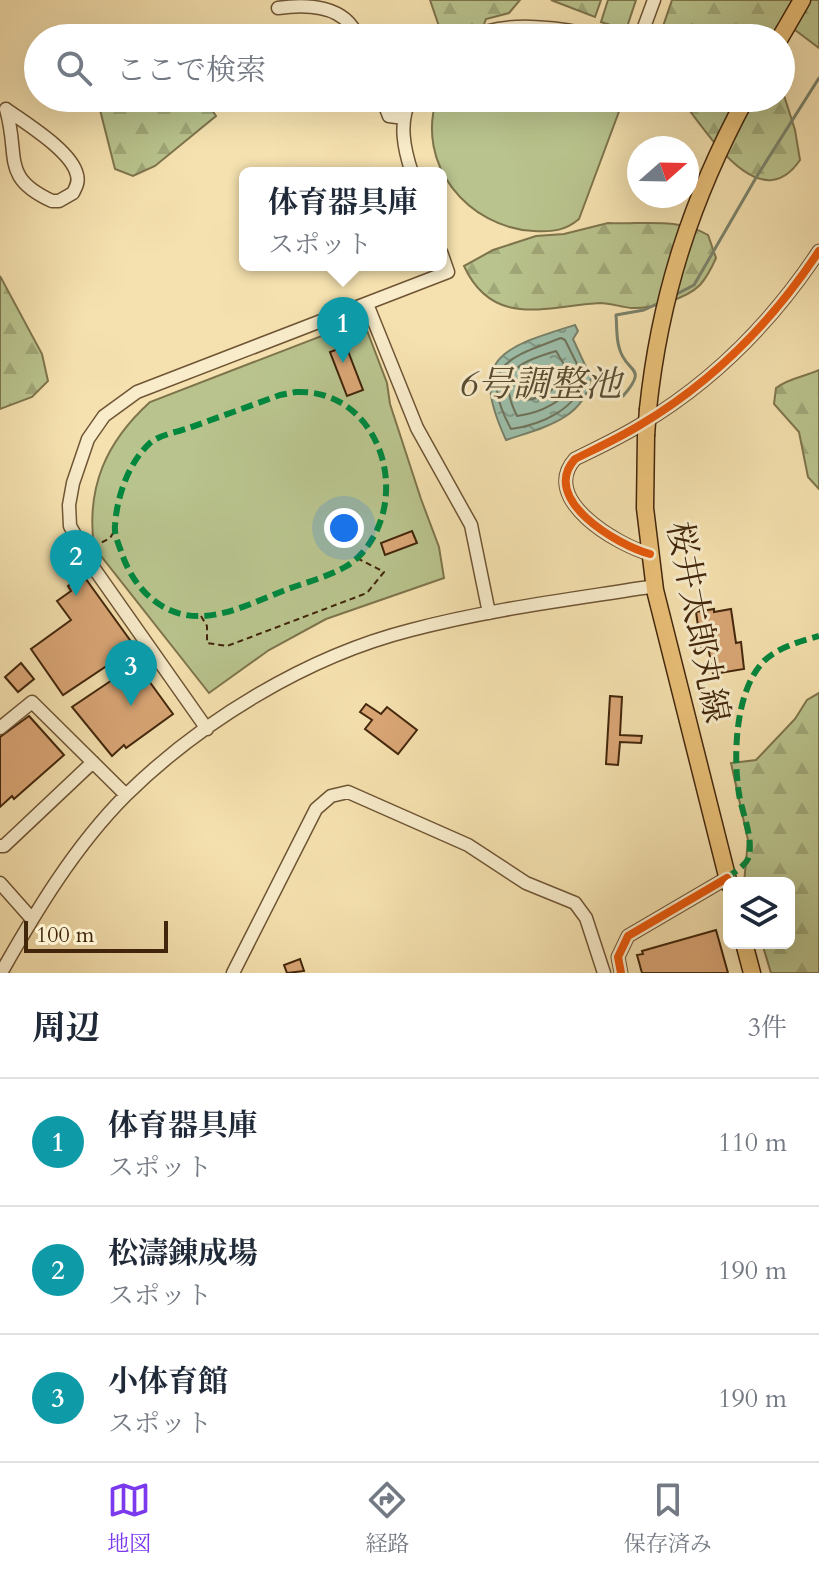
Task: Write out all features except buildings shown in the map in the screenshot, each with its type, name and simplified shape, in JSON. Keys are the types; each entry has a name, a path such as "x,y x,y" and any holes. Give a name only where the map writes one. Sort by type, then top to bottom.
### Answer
{"main road":[{"path":"788,24 802,0"},
{"name":"桜井太郎丸線","path":"727,877 664,633 655,586 645,508 646,436 654,358 682,241 700,191 739,112"},
{"path":"746,949 752,973"}],"street":[{"path":"645,24 654,0"},
{"path":"278,8 309,6 331,10 348,24"},
{"path":"3,104 74,166 78,181 67,198 52,201 28,189 13,175 9,159 10,123 3,104"},
{"path":"387,112 389,116 404,118"},
{"path":"406,112 404,149 410,167"},
{"path":"650,554 635,550 580,512 567,492 565,474 575,459 640,425 702,383 726,362 779,308 819,251"},
{"path":"207,729 155,659 93,567 70,526 69,505 88,439 104,416 137,392 164,379 367,304 448,272 447,269"},
{"path":"367,304 417,428 471,525 489,613"},
{"path":"4,972 32,919 77,853 126,795 207,729 261,693 328,659 409,630 489,613 655,586"},
{"path":"0,728 32,702 126,795"},
{"path":"0,846 4,846 93,762"},
{"path":"233,973 316,809 331,796 348,792 468,845 526,883 575,903 586,918 604,973"},
{"path":"0,883 32,919"},
{"path":"621,973 618,957 628,936 723,884"}],"path":[{"path":"85,551 110,538 115,530"},
{"path":"201,616 207,626 207,643 227,646 367,593 384,572 357,558"}],"green space":[{"path":"430,0 520,0 509,13 486,19 484,24 438,24"},
{"path":"551,0 601,0 595,17"},
{"path":"608,0 636,0 628,24 601,22"},
{"path":"672,0 819,0 819,48 795,30 795,24 664,24"},
{"path":"101,112 213,112 216,116 155,166 133,176 115,169"},
{"path":"434,112 619,112 579,219 552,231 510,227 488,218 469,205 452,188 447,179 447,167 441,167 434,146"},
{"path":"691,112 789,112 800,160 784,176 768,180 751,175 734,164"},
{"path":"608,223 659,223 696,229 708,235 716,258 705,279 694,290 668,302 639,308 600,303 541,309 506,306 490,299 476,286 464,266 493,250 536,236 564,234"},
{"path":"0,276 42,354 48,381 32,397 0,409"},
{"path":"363,320 387,383 390,404 439,547 444,578 326,619 269,650 209,693 94,547 93,505 102,467 122,433 150,402"},
{"path":"819,370 819,489 808,477 799,432 774,404 776,388"},
{"path":"819,693 819,973 771,973 764,949 795,949 795,877 745,877 748,840 731,763 756,760 795,719 807,700"}],"water":[{"name":"6号調整池","path":"575,325 578,331 573,339 591,378 580,404 559,420 506,440 490,390 492,373 498,360 528,341"}],"waterway":[{"path":"673,296 694,285 757,176 819,78"},
{"path":"623,396 635,374 619,347 616,315 644,310 659,303"}],"marked path":[{"path":"296,392 324,396 348,407 366,426 379,449 385,475 385,502 378,528 363,552 350,564 331,574 224,613 188,615 175,612 152,599 127,567 115,532 121,492 142,451 158,438 296,392"},
{"path":"728,877 746,862 750,848 736,762 738,725 747,690 768,657 819,636"}],"cycle path":[{"path":"650,554 602,531 574,504 567,489 567,474 575,459 667,408 717,369 782,302 819,251"},
{"path":"621,973 618,957 628,936 723,880"}],"place":[{"name":"体育器具庫","path":"343,363"},
{"name":"松濤錬成場","path":"76,596"},
{"name":"小体育館","path":"131,706"}]}
